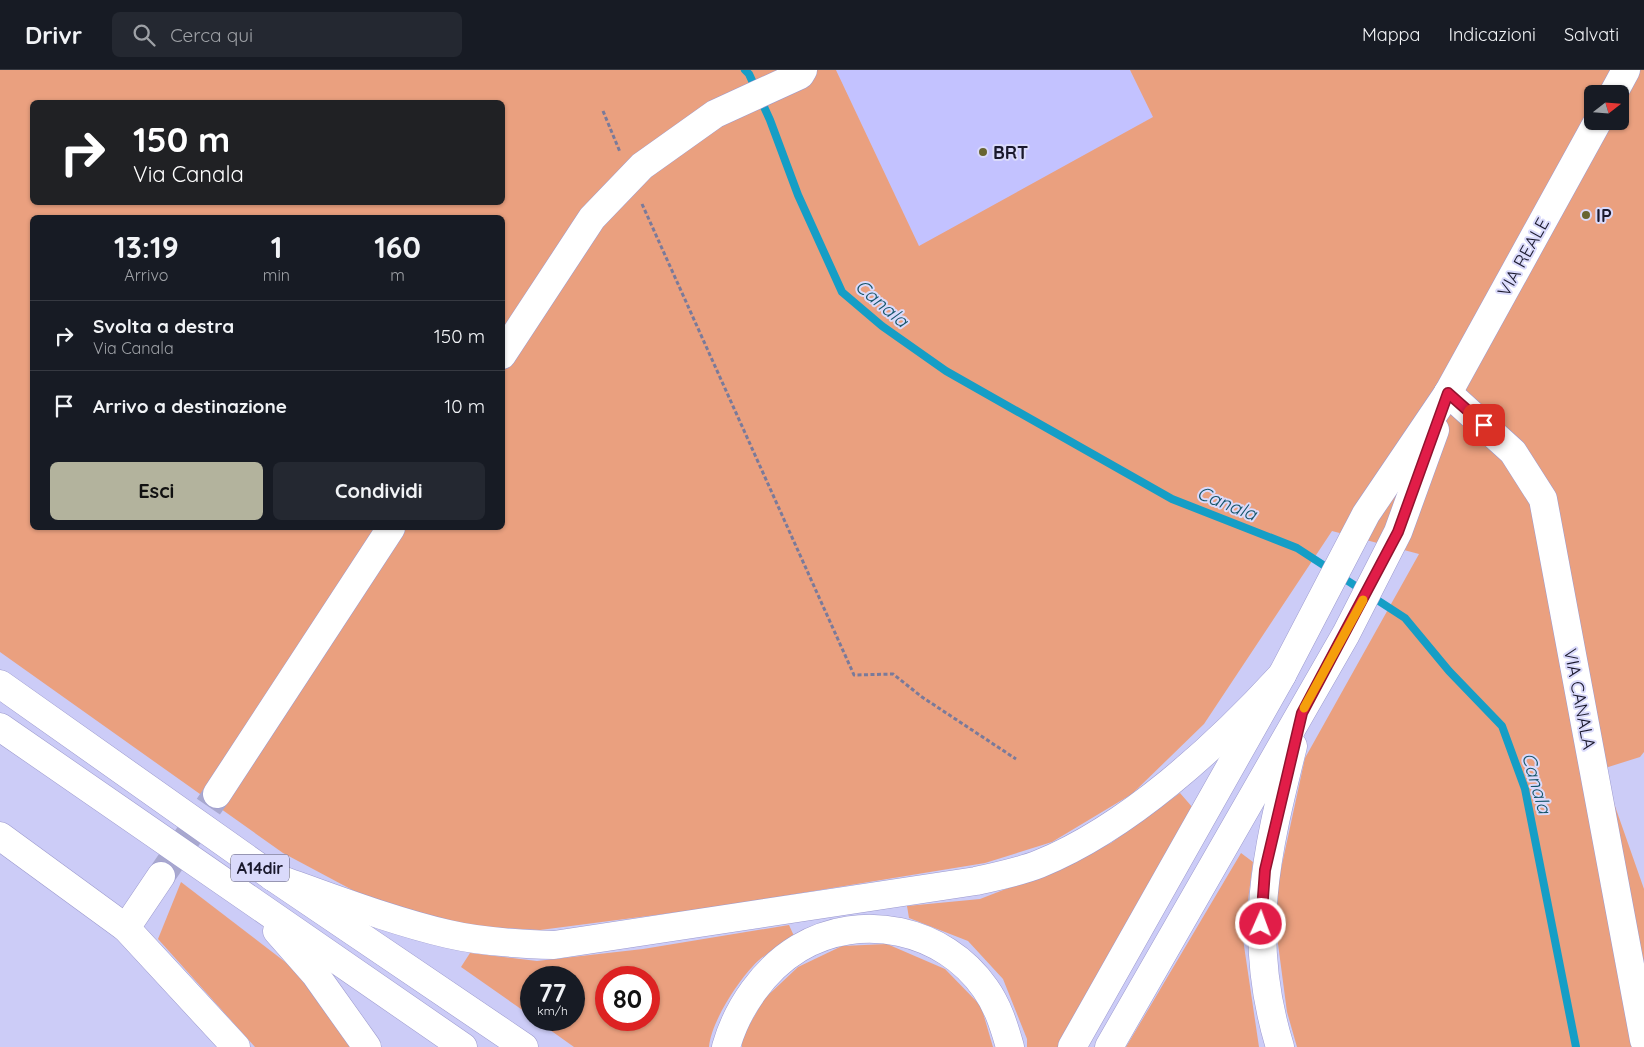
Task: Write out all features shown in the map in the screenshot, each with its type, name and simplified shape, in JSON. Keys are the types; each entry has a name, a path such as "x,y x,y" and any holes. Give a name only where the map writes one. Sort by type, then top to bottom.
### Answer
{"main road":[{"path":"1618,85 1626,70"},
{"path":"505,350 592,218 642,166 715,114 736,106 801,72"},
{"name":"VIA REALE","path":"1448,393 1593,130"},
{"path":"1072,1047 1282,675 1366,514 1448,393"},
{"path":"1109,1047 1346,634 1398,532 1448,393"},
{"name":"VIA CANALA","path":"1448,393 1513,452 1543,499 1644,1040"},
{"path":"217,794 390,530"},
{"path":"273,877 407,924 449,934 501,942 554,945 976,881 1038,864 1068,851 1109,826 1186,768 1245,714 1282,675"},
{"name":"A14dir","path":"0,684 273,877 524,1047"},
{"path":"1280,1047 1264,976 1261,906 1272,834 1302,713"},
{"name":"A14dir","path":"0,727 463,1047"},
{"path":"0,836 126,928 236,1047"},
{"path":"213,874 249,904 303,959 344,1012 367,1047"},
{"path":"126,928 161,876"},
{"path":"726,1047 738,1017 750,996 782,960 817,939 856,929 876,928 917,936 955,956 972,971 993,1000 1005,1027 1010,1047"}],"path":[{"path":"603,111 630,178 854,674 893,674 922,697 1016,759"}],"shaded area":[{"path":"0,70 836,70 919,246 1153,117 1130,70 1644,70 1644,752 1640,757 1602,769 1644,889 1644,1047 1297,1047 1287,1012 1273,906 1305,758 1419,554 1332,531 1204,724 1132,794 1052,842 985,863 710,908 540,930 446,925 358,893 283,853 0,652"},
{"name":"BRT","path":"836,70 1130,70 1154,117 919,247"},
{"path":"1180,793 1193,808 1058,1047 1027,1047 1027,1039 1003,979 968,941 909,918 907,906 980,899 1044,874 1111,843"},
{"path":"1241,853 1253,862 1243,939 1259,1047 1126,1047"},
{"path":"181,882 297,971 362,1047 255,1047 158,939"},
{"path":"789,925 794,936 757,962 739,983 719,1016 709,1047 574,1047 551,1031 585,1031 585,966 520,966 520,1008 461,967 470,953 537,961 643,949"},
{"path":"887,944 945,969 981,1006 993,1047 742,1047 742,1038 764,999 798,967 842,946"}],"waterway":[{"name":"Canala","path":"745,70 749,74 770,120 798,195 842,292 882,326 946,371 1172,499 1297,548 1405,618 1449,671 1502,726 1525,789 1576,1047"}],"tunnel":[{"path":"161,876 217,794"}],"slow traffic":[{"path":"1304,708 1363,600"}],"place":[{"name":"BRT","path":"983,152"},
{"name":"IP","path":"1586,215"}],"route":[{"path":"1261,924 1265,870 1286,773 1302,713 1346,634 1398,532 1448,393 1484,425"}]}
